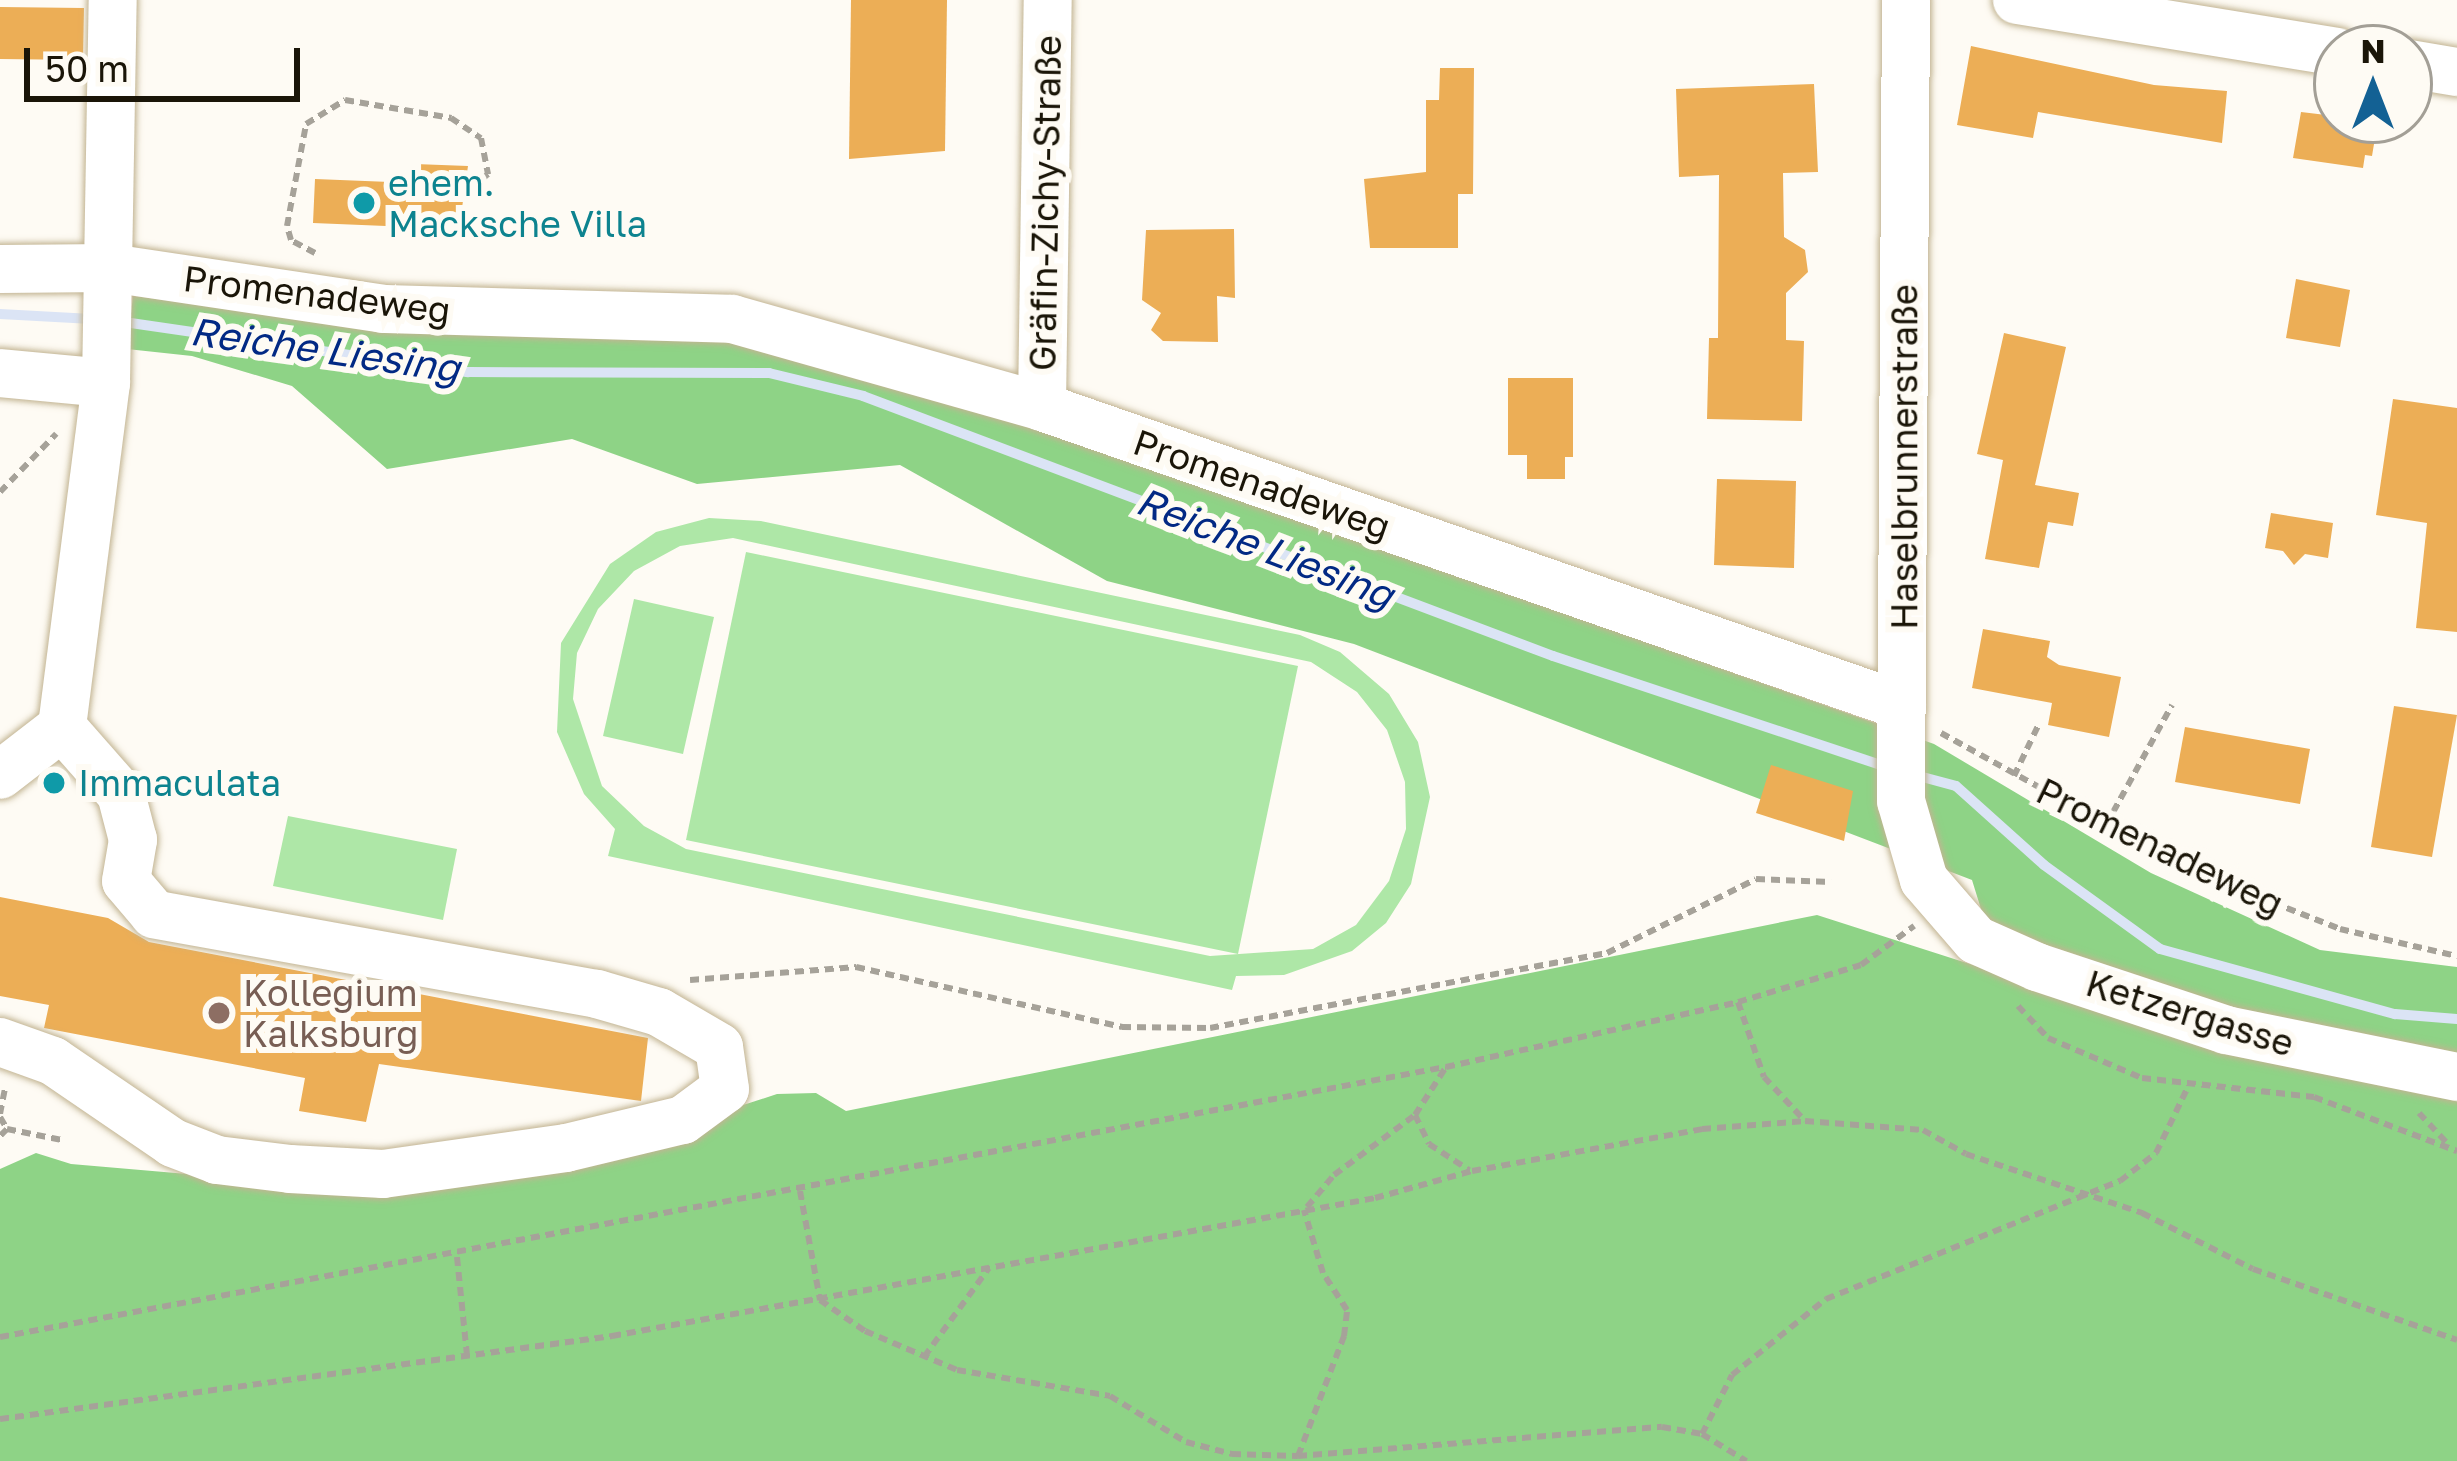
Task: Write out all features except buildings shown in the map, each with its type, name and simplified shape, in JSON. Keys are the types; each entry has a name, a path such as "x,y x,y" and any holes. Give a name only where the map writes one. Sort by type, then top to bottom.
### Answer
{"street":[{"path":"0,776 62,727 106,365 113,0"},
{"name":"Gräfin-Zichy-Straße","path":"1042,406 1048,0"},
{"name":"Haselbrunnerstraße","path":"1906,0 1901,800 1912,852 1940,906"},
{"path":"2017,0 2313,48"},
{"name":"Promenadeweg","path":"0,268 383,309 732,319 1042,406 1902,725"},
{"path":"0,373 106,365"},
{"path":"0,1042 52,1061 173,1143 217,1160 290,1169 382,1174 566,1148 683,1120 725,1090 718,1047 659,1012 597,994 154,914 126,881 134,840 121,794 62,727"},
{"name":"Ketzergasse","path":"1940,906 1976,940 2037,967 2226,1030 2457,1077"}],"path":[{"path":"328,259 290,240 287,226 306,124 333,106 402,107 470,130 489,152 488,174 467,191"},
{"path":"2106,825 2172,705"},
{"name":"Promenadeweg","path":"1902,725 2284,910 2457,956"},
{"path":"2014,776 2038,726"},
{"path":"681,981 797,965 856,967 1122,1027 1210,1028 1607,952 1756,879 1831,882"},
{"path":"0,1337 800,1192 1447,1067 1738,1001 1861,965 1940,906"},
{"path":"2010,999 2048,1038 2187,1089 2314,1097 2457,1151"},
{"path":"1738,1001 1764,1077 1805,1121"},
{"path":"1304,1210 1334,1175 1415,1114 1447,1067"},
{"path":"1702,1434 1732,1376 1826,1299 2120,1181 2156,1153 2187,1089"},
{"path":"1415,1114 1429,1144 1472,1171"},
{"path":"0,1118 3,1132 62,1140"},
{"path":"0,1419 467,1355 820,1300 1304,1210 1472,1171 1672,1140 1702,1129 1805,1121 1923,1130 2142,1214 2253,1269 2457,1340"},
{"path":"800,1192 820,1300 865,1331 957,1370 1109,1396 1209,1448 1298,1456 1554,1431 1662,1427 1702,1434 1746,1461"},
{"path":"1298,1456 1344,1336 1347,1310 1323,1273 1304,1210"},
{"path":"457,1256 467,1355"},
{"path":"924,1357 990,1267"}],"green space":[{"path":"133,296 382,326 765,341 1089,445 1934,744 2151,873 2320,950 2457,967 2457,1461 0,1461 0,1169 36,1153 71,1164 222,1177 737,1107 777,1094 816,1093 846,1111 1817,915 2001,974 1972,880 1354,644 1107,581 900,465 697,484 572,439 387,469 292,386 192,356 127,349"},
{"path":"709,518 761,521 1300,635 1340,652 1389,694 1418,742 1430,797 1411,884 1386,923 1352,951 1284,975 1236,976 1232,990 608,856 615,829 584,794 557,732 561,643 610,564 656,532","holes":["733,538 1311,662 1357,692 1387,730 1405,782 1406,829 1389,881 1356,925 1313,949 1210,956 686,849 644,826 602,786 573,699 577,653 598,609 634,571 680,546"]},
{"path":"746,552 1298,666 1238,954 686,840"},
{"path":"634,599 714,617 683,754 603,736"},
{"path":"288,816 457,849 443,920 273,886"}],"waterway":[{"name":"Reiche Liesing","path":"0,314 92,319"},
{"name":"Reiche Liesing","path":"117,321 468,372 769,373 863,396 1553,656 1886,767"},
{"name":"Reiche Liesing","path":"1915,775 1956,786 2044,865 2160,949 2395,1014 2457,1019"}],"place":[{"name":"ehem. Macksche Villa","path":"364,203"},
{"name":"Immaculata","path":"54,783"},
{"name":"Kollegium Kalksburg","path":"219,1013"}]}
